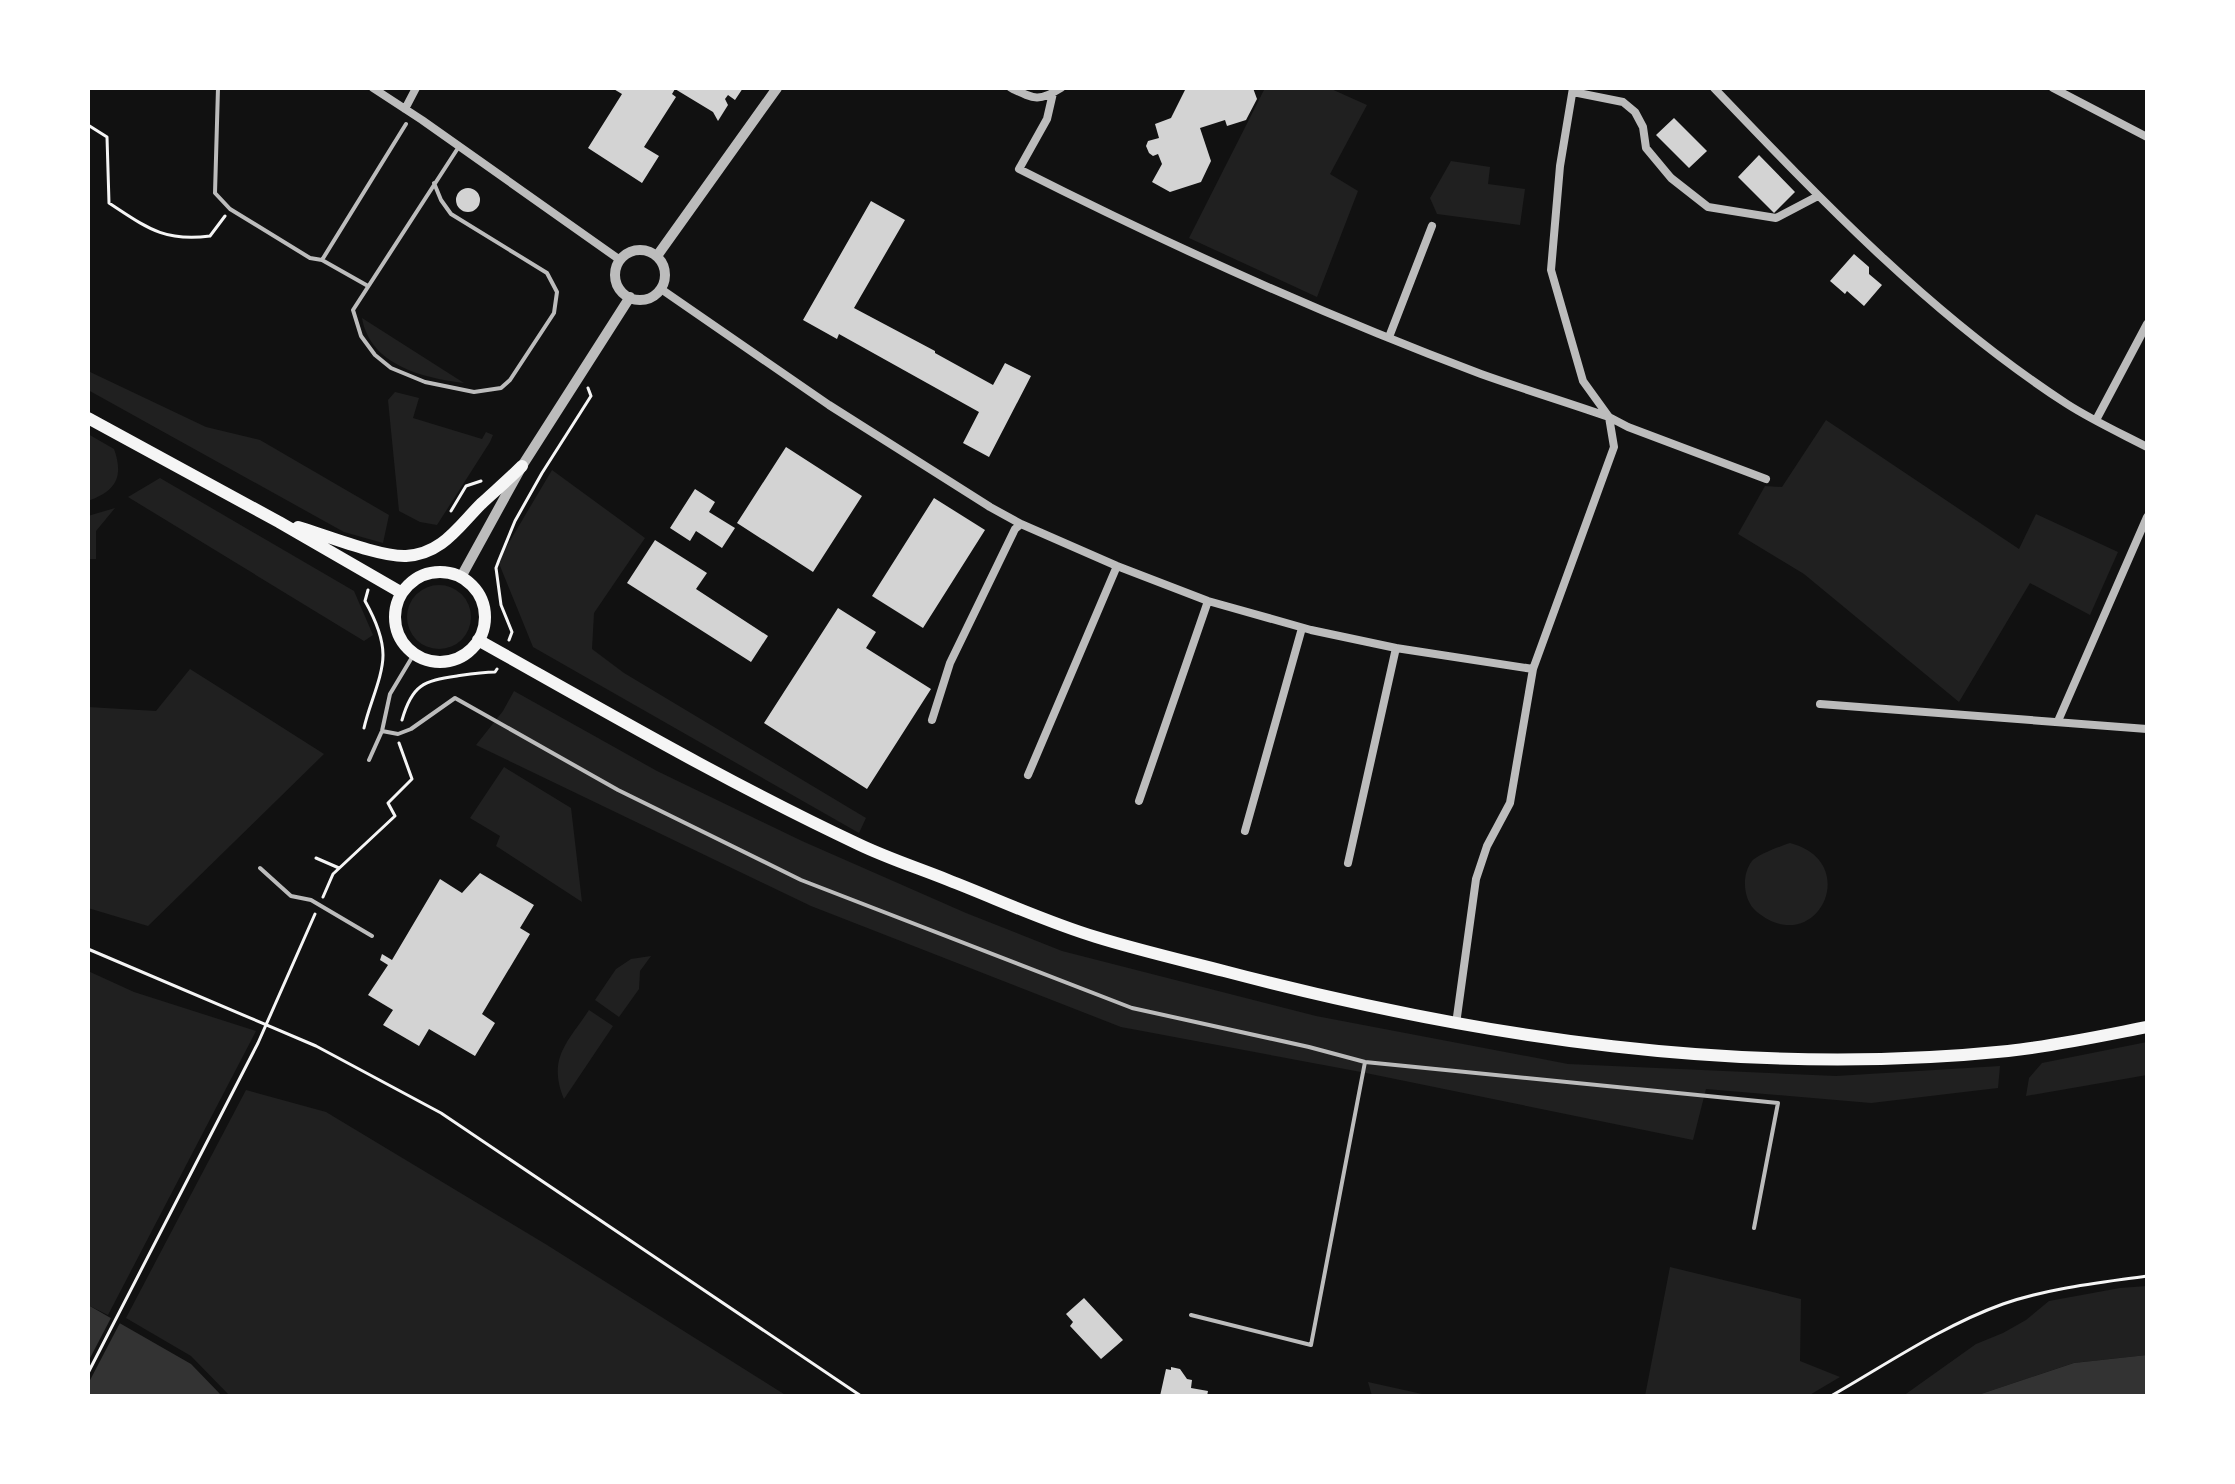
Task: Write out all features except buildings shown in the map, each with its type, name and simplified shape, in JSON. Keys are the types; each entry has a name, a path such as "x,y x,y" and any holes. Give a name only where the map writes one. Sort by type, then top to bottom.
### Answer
{"main road":[{"path":"88,418 402,593"},
{"path":"279,522 387,554 406,556 428,552 452,537 522,466"},
{"path":"435,572 461,577 472,585 484,610 484,625 478,640 457,658 428,660 414,654 398,633 395,619 396,605 402,593 422,575 435,572"},
{"path":"478,640 771,801 862,846 1093,936 1317,996 1456,1024 1625,1048 1813,1060 1919,1058 2009,1050 2072,1042 2147,1027"}],"street":[{"path":"373,88 620,260"},
{"path":"405,109 416,88"},
{"path":"657,256 777,88"},
{"path":"1011,88 1034,99 1044,98 1061,88"},
{"path":"1714,88 1860,238 1972,335 2069,405 2147,447"},
{"path":"2053,88 2147,137"},
{"path":"1456,1024 1476,879 1487,846 1510,803 1533,669 1614,447 1609,417 1583,381 1551,270 1560,166 1573,90 1623,102 1635,112 1643,127 1646,148 1671,178 1708,207 1776,218 1818,196"},
{"path":"1053,93 1047,119 1019,169 1133,227 1320,309 1483,374 1609,417 1766,479"},
{"path":"1389,337 1432,226"},
{"path":"639,249 657,256 666,274 656,295 640,300 620,289 615,273 625,254 639,249"},
{"path":"661,289 829,405 990,507 1117,566 1208,601 1302,628 1396,648 1533,669"},
{"path":"461,577 522,466 630,297"},
{"path":"2096,420 2147,324"},
{"path":"2058,721 2147,517"},
{"path":"932,720 950,663 1015,529 1021,524"},
{"path":"1028,775 1117,566"},
{"path":"1139,801 1208,601"},
{"path":"1245,831 1302,628"},
{"path":"1348,863 1396,648"},
{"path":"1820,704 2147,729"}],"lane":[{"path":"218,88 215,193 230,209 310,258 322,260 368,286"},
{"path":"322,260 406,124"},
{"path":"434,183 451,214 547,273 557,292 557,302 546,326 510,380 501,388 474,392 425,382 391,368 375,355 361,336 353,310 434,183 459,147"},
{"path":"369,760 382,731 390,694 414,654"},
{"path":"382,731 398,734 411,729 455,698 618,790 801,880 1132,1008 1365,1062 1778,1103 1754,1228"},
{"path":"260,868 291,896 311,900 372,936"},
{"path":"1191,1315 1311,1345 1365,1062"}],"path":[{"path":"88,125 107,137 109,203 149,229 169,236 210,236 230,209"},
{"path":"512,632 501,605 496,568 515,521 591,396"},
{"path":"450,514 466,486"},
{"path":"364,728 383,655 374,617 365,601 366,594"},
{"path":"395,816 388,803 412,779 399,747 398,734 405,708 416,690 428,680 495,672"},
{"path":"316,858 339,868"},
{"path":"88,949 329,1052 441,1113 861,1396"},
{"path":"88,1373 267,1024"},
{"path":"1831,1396 1953,1325 2006,1303 2081,1286 2147,1276"}],"shaded area":[{"path":"1265,88 1329,88 1367,105 1330,174 1358,191 1317,297 1189,238"},
{"path":"1451,161 1490,167 1488,184 1525,189 1520,225 1437,214 1430,198"},
{"path":"362,318 464,383 416,373 387,358 367,334"},
{"path":"88,371 206,427 260,440 389,515 383,543 344,532 88,390"},
{"path":"395,392 419,398 413,418 482,439 486,432 493,435 437,525 420,522 399,511 388,400"},
{"path":"1826,420 2019,549 2036,514 2118,552 2090,615 2030,583 1959,702 1804,574 1738,534 1765,486 1782,487"},
{"path":"88,434 114,449 118,475 111,488 88,501"},
{"path":"552,470 645,538 594,613 592,649 624,673 866,818 859,833 533,647 498,561"},
{"path":"160,478 354,591 373,635 364,641 128,497"},
{"path":"115,508 96,531 96,559 88,559 88,516"},
{"path":"433,585 445,585 462,594 469,605 469,629 462,640 445,649 433,649 421,644 412,635 407,623 407,611 412,599 421,590"},
{"path":"190,669 324,754 148,926 88,908 88,707 156,711"},
{"path":"514,691 657,771 802,841 966,913 1062,951 1316,1016 1568,1064 1836,1076 2000,1066 1998,1088 1871,1103 1706,1089 1693,1140 1121,1027 811,906 476,745 503,711"},
{"path":"504,767 571,808 582,902 496,846 500,836 470,818"},
{"path":"1790,843 1812,853 1824,869 1828,886 1823,903 1813,916 1797,924 1778,924 1752,907 1746,895 1746,873 1752,861"},
{"path":"651,956 640,971 639,989 619,1017 595,1000 616,969 631,959"},
{"path":"88,971 134,992 256,1031 108,1315 88,1305"},
{"path":"589,1010 613,1026 564,1099 559,1085 559,1061 567,1041"},
{"path":"2147,1042 2147,1075 2026,1096 2029,1078 2042,1063"},
{"path":"246,1090 326,1112 547,1245 787,1396 230,1396 191,1356 126,1318"},
{"path":"1670,1267 1801,1299 1800,1361 1840,1377 1808,1396 1645,1396"},
{"path":"2147,1286 2147,1355 2074,1363 1975,1396 1903,1396 1976,1344 2026,1320 2049,1301"},
{"path":"88,1305 191,1364 222,1396 88,1396"},
{"path":"2147,1355 2147,1396 1975,1396 2074,1363"},
{"path":"1368,1382 1431,1396 1372,1396"}],"pier":[{"path":"113,1314 122,1319 88,1384 88,1362"}]}
